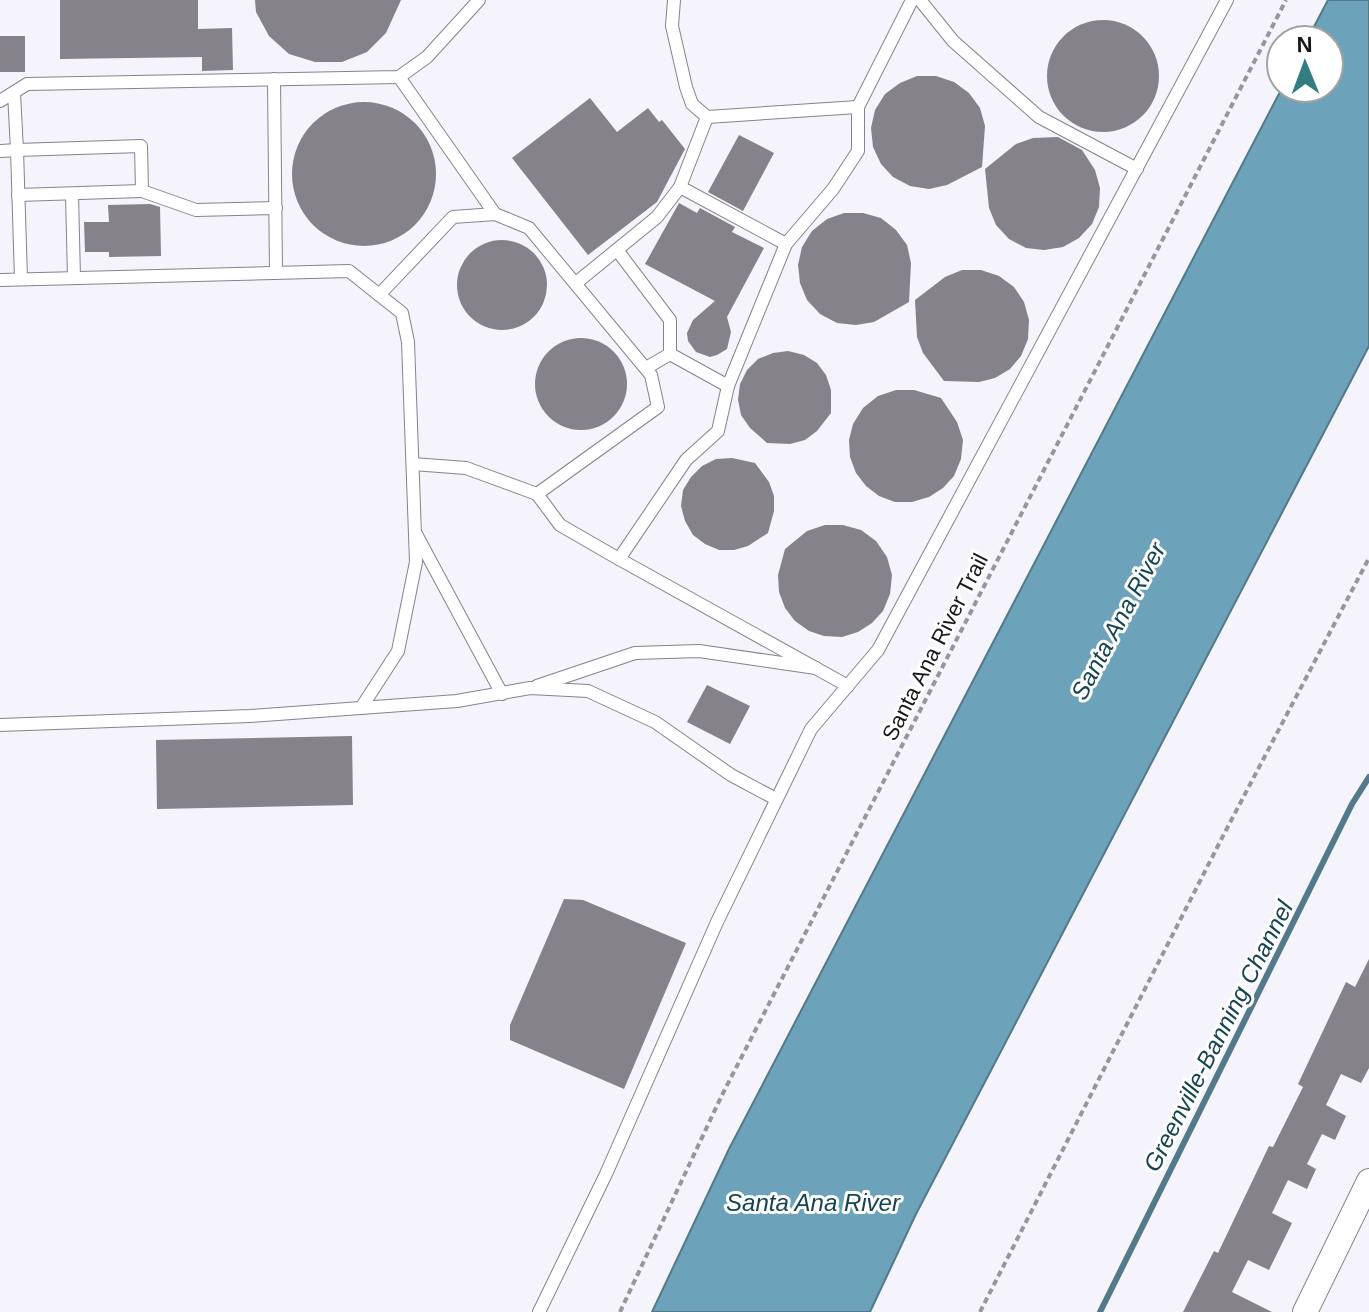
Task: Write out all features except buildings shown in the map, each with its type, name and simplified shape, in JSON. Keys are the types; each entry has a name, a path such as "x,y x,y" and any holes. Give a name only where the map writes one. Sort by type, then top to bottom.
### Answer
{"street":[{"path":"1305,1312 1369,1181"}],"lane":[{"path":"0,101 27,84 399,77 427,57 479,0"},
{"path":"674,0 672,26 686,87 692,104 707,117 858,107"},
{"path":"619,559 686,460 718,431 728,386 786,244 833,189 858,151 858,107 912,0"},
{"path":"920,0 953,41 1039,117 1137,169"},
{"path":"539,1312 606,1174 717,922 811,729 878,650 1227,0"},
{"path":"399,77 495,214"},
{"path":"274,79 276,273"},
{"path":"14,93 21,279"},
{"path":"576,283 657,217 680,187 707,117"},
{"path":"0,151 141,146 142,191"},
{"path":"680,187 786,244"},
{"path":"18,195 142,191 196,210 276,208"},
{"path":"72,194 74,278"},
{"path":"379,295 453,217 495,214 529,228 646,368 651,375 658,407 537,494"},
{"path":"617,250 670,320 670,354"},
{"path":"0,280 349,271 402,313 408,342 416,562 398,651 361,708"},
{"path":"670,354 728,386"},
{"path":"646,368 670,354"},
{"path":"413,464 466,468 537,494 560,525 848,686"},
{"path":"415,531 502,694"},
{"path":"0,725 250,716 457,701 530,688 635,653 699,651 816,668"},
{"path":"530,688 588,691 655,722 731,775 776,799"}],"path":[{"name":"Santa Ana River Trail","path":"620,1312 729,1081 1286,0"},
{"path":"980,1312 1369,558"}],"water":[{"name":"Santa Ana River","path":"1328,0 1369,0 1369,346 916,1214 870,1312 652,1312 729,1149 1274,104 1345,104 1345,24 1315,24"}],"waterway":[{"name":"Greenville-Banning Channel","path":"1100,1312 1352,804 1369,777"}]}
